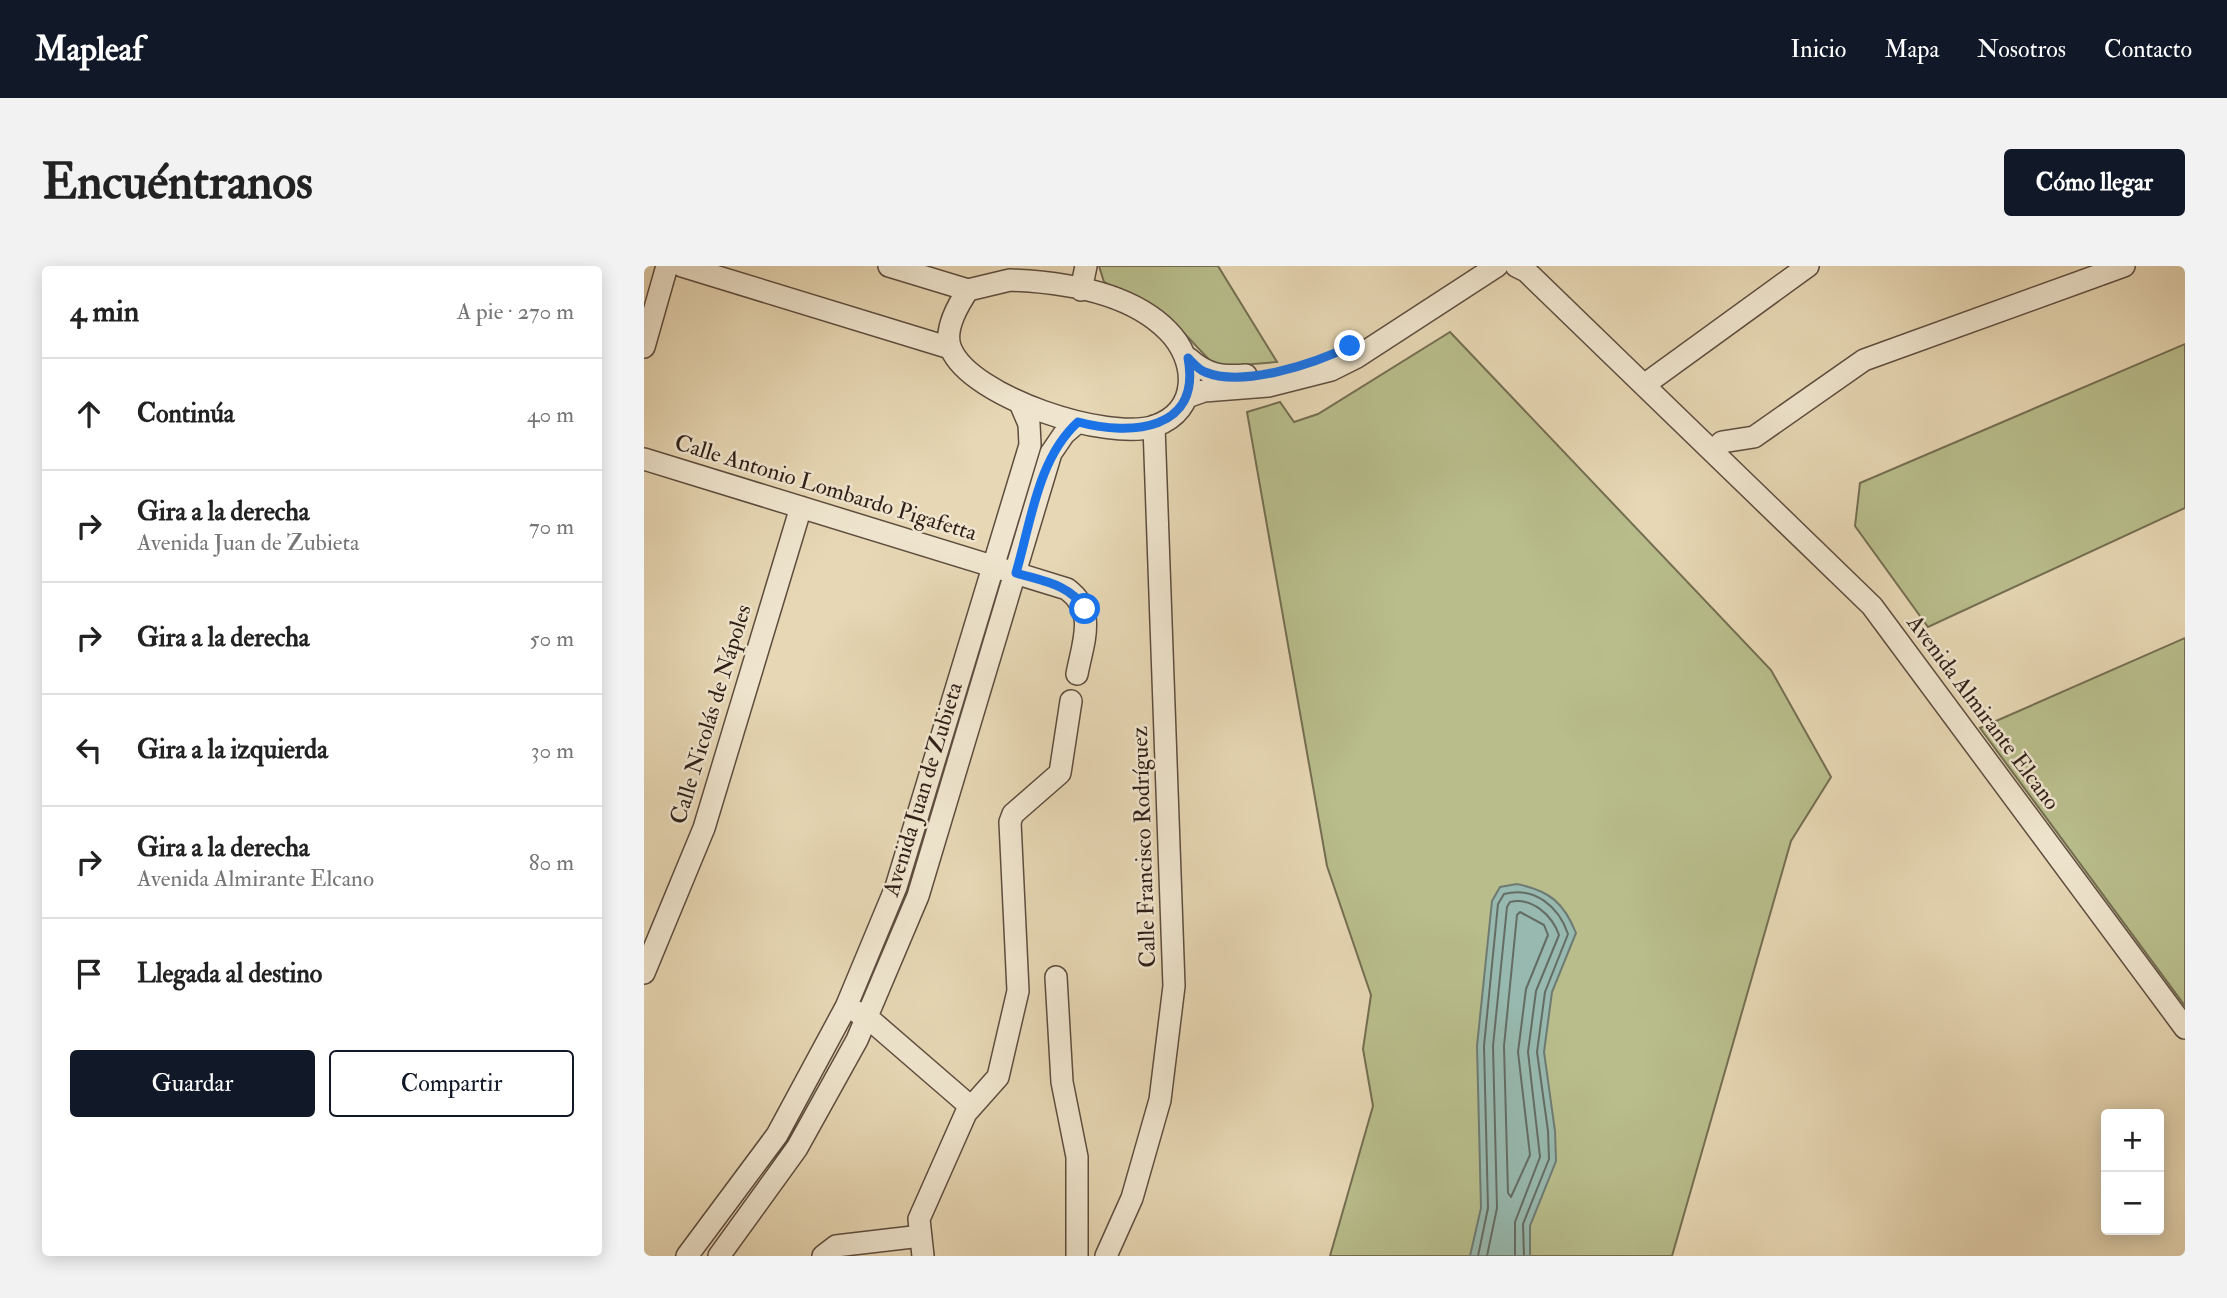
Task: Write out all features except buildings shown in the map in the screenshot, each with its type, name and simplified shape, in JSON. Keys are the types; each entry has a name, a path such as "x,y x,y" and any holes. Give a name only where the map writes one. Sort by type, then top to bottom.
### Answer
{"street":[{"path":"644,347 667,266"},
{"path":"682,266 950,348 962,366 989,388 1020,404 1095,426 1154,426 1174,415 1187,397 1191,377 1188,358"},
{"path":"889,266 968,290 1010,280 1045,282 1081,290 1143,312 1176,339 1188,358 1203,372 1225,377 1266,374 1326,358 1350,346 1471,266"},
{"path":"1081,290 1086,266"},
{"path":"1187,397 1204,391 1268,386 1331,370 1357,357 1497,266"},
{"name":"Avenida Almirante Elcano","path":"1516,266 1526,271 1649,381"},
{"name":"Avenida Almirante Elcano","path":"1539,266 1872,606 2185,1028"},
{"path":"1649,381 1808,266"},
{"path":"1717,447 1754,436 1864,360 2124,266"},
{"path":"950,348 956,308 968,290"},
{"name":"Avenida Juan de Zubieta","path":"687,1256 777,1135 846,1007 896,887 1030,445 1029,424 1020,404"},
{"name":"Avenida Juan de Zubieta","path":"719,1256 797,1148 867,1017 918,896 1051,453 1078,422"},
{"name":"Calle Francisco Rodríguez","path":"1106,1256 1132,1198 1160,1100 1174,986 1154,426"},
{"name":"Avenida Almirante Elcano","path":"1717,447 1881,597 2185,1006"},
{"name":"Calle Antonio Lombardo Pigafetta","path":"644,458 993,566"},
{"name":"Calle Nicolás de Nápoles","path":"644,973 704,828 801,507"},
{"path":"993,566 1067,589 1081,603 1088,621 1077,674"},
{"path":"823,1256 836,1246 922,1246 919,1219 971,1107 998,1077 1018,991 1010,822 1013,814 1060,772 1072,701"},
{"path":"1056,977 1062,1082 1077,1157 1077,1249 1101,1256"},
{"path":"846,1007 867,1017 971,1107"},
{"path":"724,1208 743,1223"}],"green space":[{"path":"1099,266 1218,266 1277,362 1216,367 1168,316 1104,282"},
{"path":"1450,332 1771,670 1831,777 1791,841 1672,1256 1330,1256 1373,1106 1363,1049 1371,995 1327,866 1247,412 1280,402 1294,422 1318,414"},
{"path":"2185,344 2185,508 1928,627 1855,526 1860,483"},
{"path":"2185,638 2185,1006 1980,728"}],"water":[{"path":"1517,884 1538,890 1554,900 1561,906 1576,933 1552,992 1544,1052 1555,1131 1556,1161 1530,1226 1530,1256 1470,1256 1481,1208 1477,1046 1492,901 1500,887"}],"route":[{"path":"1085,609 1067,589 1016,573 1051,453 1064,434 1078,422 1129,428 1154,426 1174,415 1187,397 1191,377 1188,358 1203,372 1225,377 1266,374 1326,358 1350,346"}]}
